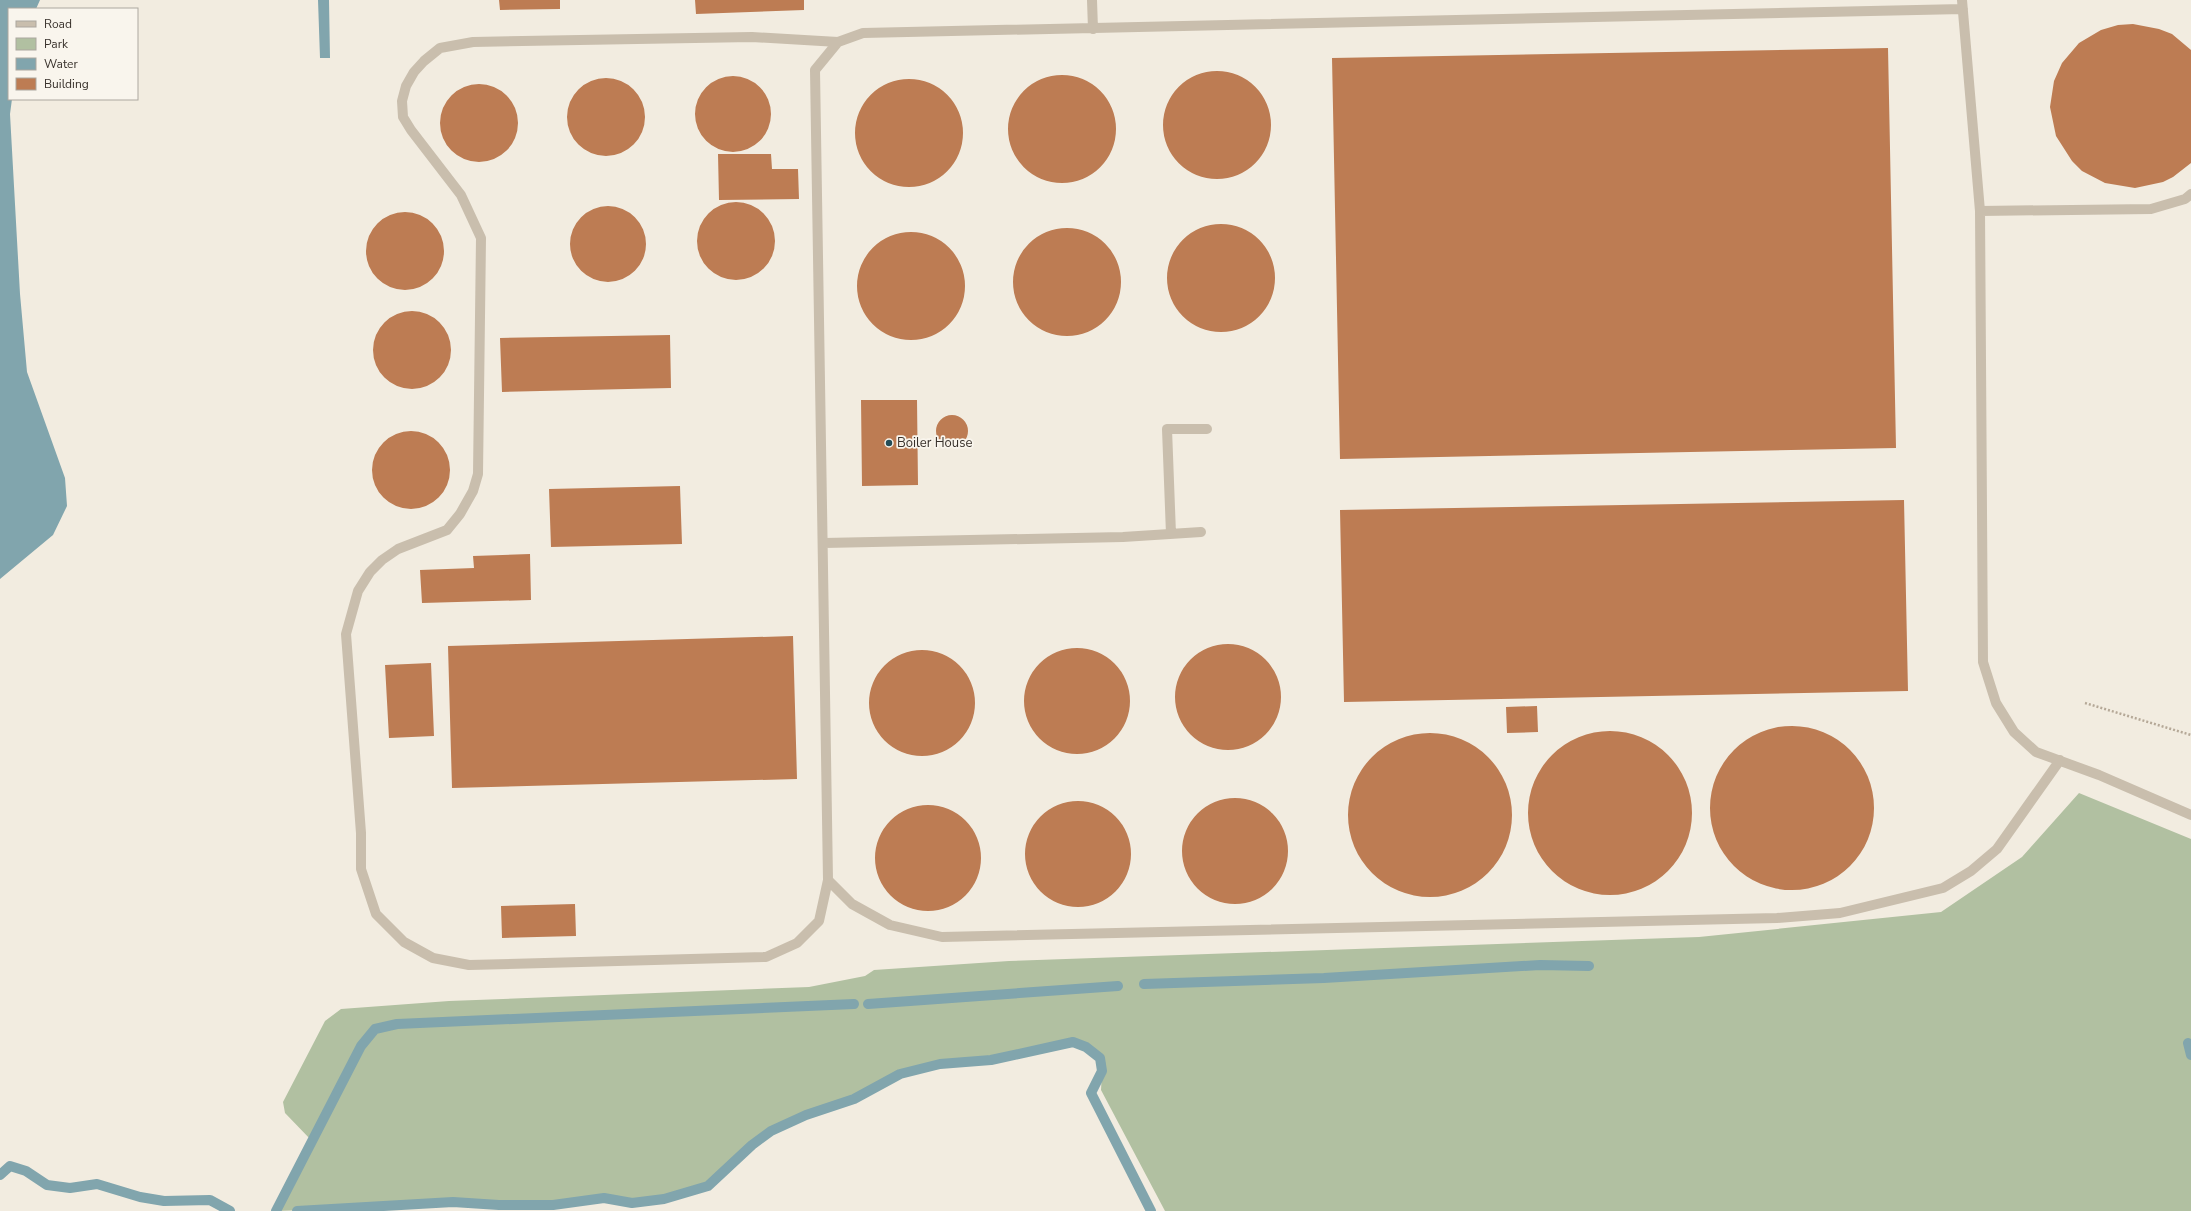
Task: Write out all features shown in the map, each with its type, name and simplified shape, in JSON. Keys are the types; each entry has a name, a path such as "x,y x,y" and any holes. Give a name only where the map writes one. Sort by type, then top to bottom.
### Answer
{"lane":[{"path":"1092,0 1093,29"},
{"path":"838,42 815,70 824,543 828,880 819,921 797,943 766,957 469,965 433,958 404,942 376,914 361,870 361,833 346,634 358,591 370,572 382,560 398,549 447,530 460,514 473,491 478,474 481,238 461,195 411,130 403,117 402,101 406,86 414,72 440,48 473,42 752,37 838,42 863,33 1093,29 1963,5 1980,211 1984,662 1996,703 2014,732 2036,752 2060,760 2191,815"},
{"path":"1980,211 2151,209 2185,199 2191,194"},
{"path":"1171,534 1167,429 1207,429"},
{"path":"824,543 1123,538 1201,532"},
{"path":"828,880 852,904 890,925 942,937 1777,918 1840,913 1943,888 1971,871 1997,849 2060,760"}],"path":[{"path":"2085,703 2191,734"}],"green space":[{"path":"2079,793 2191,839 2191,1211 1165,1211 1101,1090 1102,1071 1100,1058 1086,1047 1073,1042 991,1060 940,1064 900,1074 854,1099 806,1115 771,1131 752,1145 708,1186 664,1199 632,1203 604,1198 553,1205 499,1205 453,1202 400,1207 276,1211 312,1141 285,1113 283,1102 325,1021 341,1009 449,1001 809,987 865,976 874,970 1009,961 1699,937 1941,912 2022,857"}],"water":[{"path":"0,0 40,0 36,8 8,8 8,100 12,100 10,114 20,294 27,372 65,478 67,506 53,535 0,579"},
{"path":"318,0 329,0 330,58 320,58"}],"building":[{"path":"499,0 560,0 560,9 500,10"},
{"path":"695,0 804,0 804,10 696,14"},
{"path":"2133,24 2159,29 2172,34 2191,50 2191,163 2173,177 2163,182 2135,188 2105,183 2082,171 2072,161 2056,136 2050,107 2054,81 2062,63 2079,43 2101,30 2118,25"},
{"path":"1888,48 1896,448 1340,459 1332,58"},
{"path":"1217,71 1238,75 1255,87 1267,104 1271,125 1267,146 1255,163 1238,175 1217,179 1196,175 1179,163 1167,146 1163,125 1167,104 1179,87 1196,75"},
{"path":"1062,75 1083,79 1100,91 1112,108 1116,129 1112,150 1100,167 1083,179 1062,183 1041,179 1024,167 1012,150 1008,129 1012,108 1024,91 1041,79"},
{"path":"733,76 748,79 760,87 768,99 771,114 768,129 760,141 748,149 733,152 718,149 706,141 698,129 695,114 698,99 706,87 718,79"},
{"path":"606,78 621,81 634,89 642,102 645,117 642,132 634,145 621,153 606,156 591,153 578,145 570,132 567,117 570,102 578,89 591,81"},
{"path":"909,79 930,83 947,95 959,112 963,133 959,154 947,171 930,183 909,187 888,183 871,171 859,154 855,133 859,112 871,95 888,83"},
{"path":"479,84 494,87 507,95 515,108 518,123 515,138 507,151 494,159 479,162 464,159 451,151 443,138 440,123 443,108 451,95 464,87"},
{"path":"718,154 771,154 772,169 798,169 799,199 719,200"},
{"path":"736,202 751,205 764,213 772,226 775,241 772,256 764,269 751,277 736,280 721,277 708,269 700,256 697,241 700,226 708,213 721,205"},
{"path":"601,206 615,206 629,212 640,223 646,237 646,251 643,259 635,271 629,276 615,282 601,282 587,276 576,265 570,251 570,237 576,223 587,212"},
{"path":"405,212 420,215 433,223 441,236 444,251 441,266 433,279 420,287 405,290 390,287 377,279 369,266 366,251 369,236 377,223 390,215"},
{"path":"1221,224 1242,228 1259,240 1271,257 1275,278 1271,299 1259,316 1242,328 1221,332 1200,328 1183,316 1171,299 1167,278 1171,257 1183,240 1200,228"},
{"path":"1067,228 1088,232 1105,244 1117,261 1121,282 1117,303 1105,320 1088,332 1067,336 1046,332 1029,320 1017,303 1013,282 1017,261 1029,244 1046,232"},
{"path":"911,232 932,236 949,248 961,265 965,286 961,307 949,324 932,336 911,340 890,336 873,324 861,307 857,286 861,265 873,248 890,236"},
{"path":"412,311 427,314 440,322 448,335 451,350 448,365 440,378 427,386 412,389 397,386 384,378 376,365 373,350 376,335 384,322 397,314"},
{"path":"670,335 671,388 502,392 500,338"},
{"name":"Boiler House","path":"861,400 917,400 918,485 862,486"},
{"path":"949,415 955,415 964,419 968,431 964,443 955,447 949,447 940,443 936,434 936,428 940,419"},
{"path":"411,431 426,434 439,442 447,455 450,470 447,485 439,498 426,506 411,509 396,506 383,498 375,485 372,470 375,455 383,442 396,434"},
{"path":"680,486 682,544 551,547 549,489"},
{"path":"1904,500 1908,691 1344,702 1340,510"},
{"path":"530,554 531,600 422,603 420,570 474,568 473,556"},
{"path":"793,636 797,779 452,788 448,646"},
{"path":"1228,644 1248,648 1266,659 1277,677 1281,697 1277,717 1266,735 1248,746 1228,750 1208,746 1190,735 1179,717 1175,697 1179,677 1190,659 1208,648"},
{"path":"1077,648 1097,652 1115,663 1126,681 1130,701 1126,721 1115,739 1097,750 1077,754 1057,750 1039,739 1028,721 1024,701 1028,681 1039,663 1057,652"},
{"path":"922,650 942,654 960,665 971,683 975,703 971,723 960,741 942,752 922,756 902,752 884,741 873,723 869,703 873,683 884,665 902,654"},
{"path":"431,663 434,736 389,738 385,665"},
{"path":"1537,706 1538,732 1507,733 1506,707"},
{"path":"1792,726 1816,730 1831,736 1850,750 1864,769 1870,784 1874,808 1870,832 1864,847 1850,866 1831,880 1816,886 1792,890 1768,886 1753,880 1734,866 1720,847 1714,832 1710,808 1714,784 1720,769 1734,750 1753,736 1768,730"},
{"path":"1610,731 1641,737 1668,755 1686,782 1692,813 1686,844 1668,871 1641,889 1610,895 1579,889 1552,871 1534,844 1528,813 1534,782 1552,755 1579,737"},
{"path":"1430,733 1461,739 1488,757 1506,784 1512,815 1506,846 1488,873 1461,891 1430,897 1399,891 1372,873 1354,846 1348,815 1354,784 1372,757 1399,739"},
{"path":"1235,798 1255,802 1273,813 1284,831 1288,851 1284,871 1273,889 1255,900 1235,904 1215,900 1197,889 1186,871 1182,851 1186,831 1197,813 1215,802"},
{"path":"1078,801 1098,805 1116,816 1127,834 1131,854 1127,874 1116,892 1098,903 1078,907 1058,903 1040,892 1029,874 1025,854 1029,834 1040,816 1058,805"},
{"path":"928,805 948,809 966,820 977,838 981,858 977,878 966,896 948,907 928,911 908,907 890,896 879,878 875,858 879,838 890,820 908,809"},
{"path":"575,904 576,936 502,938 501,906"}],"waterway":[{"path":"1144,984 1324,978 1540,965 1589,966"},
{"path":"868,1004 1118,986"},
{"path":"276,1211 361,1046 375,1029 397,1024 854,1004"},
{"path":"297,1211 453,1202 499,1205 553,1205 604,1198 632,1203 664,1199 708,1186 752,1145 771,1131 806,1115 854,1099 900,1074 940,1064 991,1060 1073,1042 1086,1047 1100,1058 1102,1071 1091,1093 1151,1211"},
{"path":"2188,1043 2191,1055"},
{"path":"0,1175 10,1166 26,1171 47,1185 70,1188 97,1184 140,1197 164,1201 210,1200 230,1211"}],"place":[{"name":"Boiler House","path":"889,443"}]}
